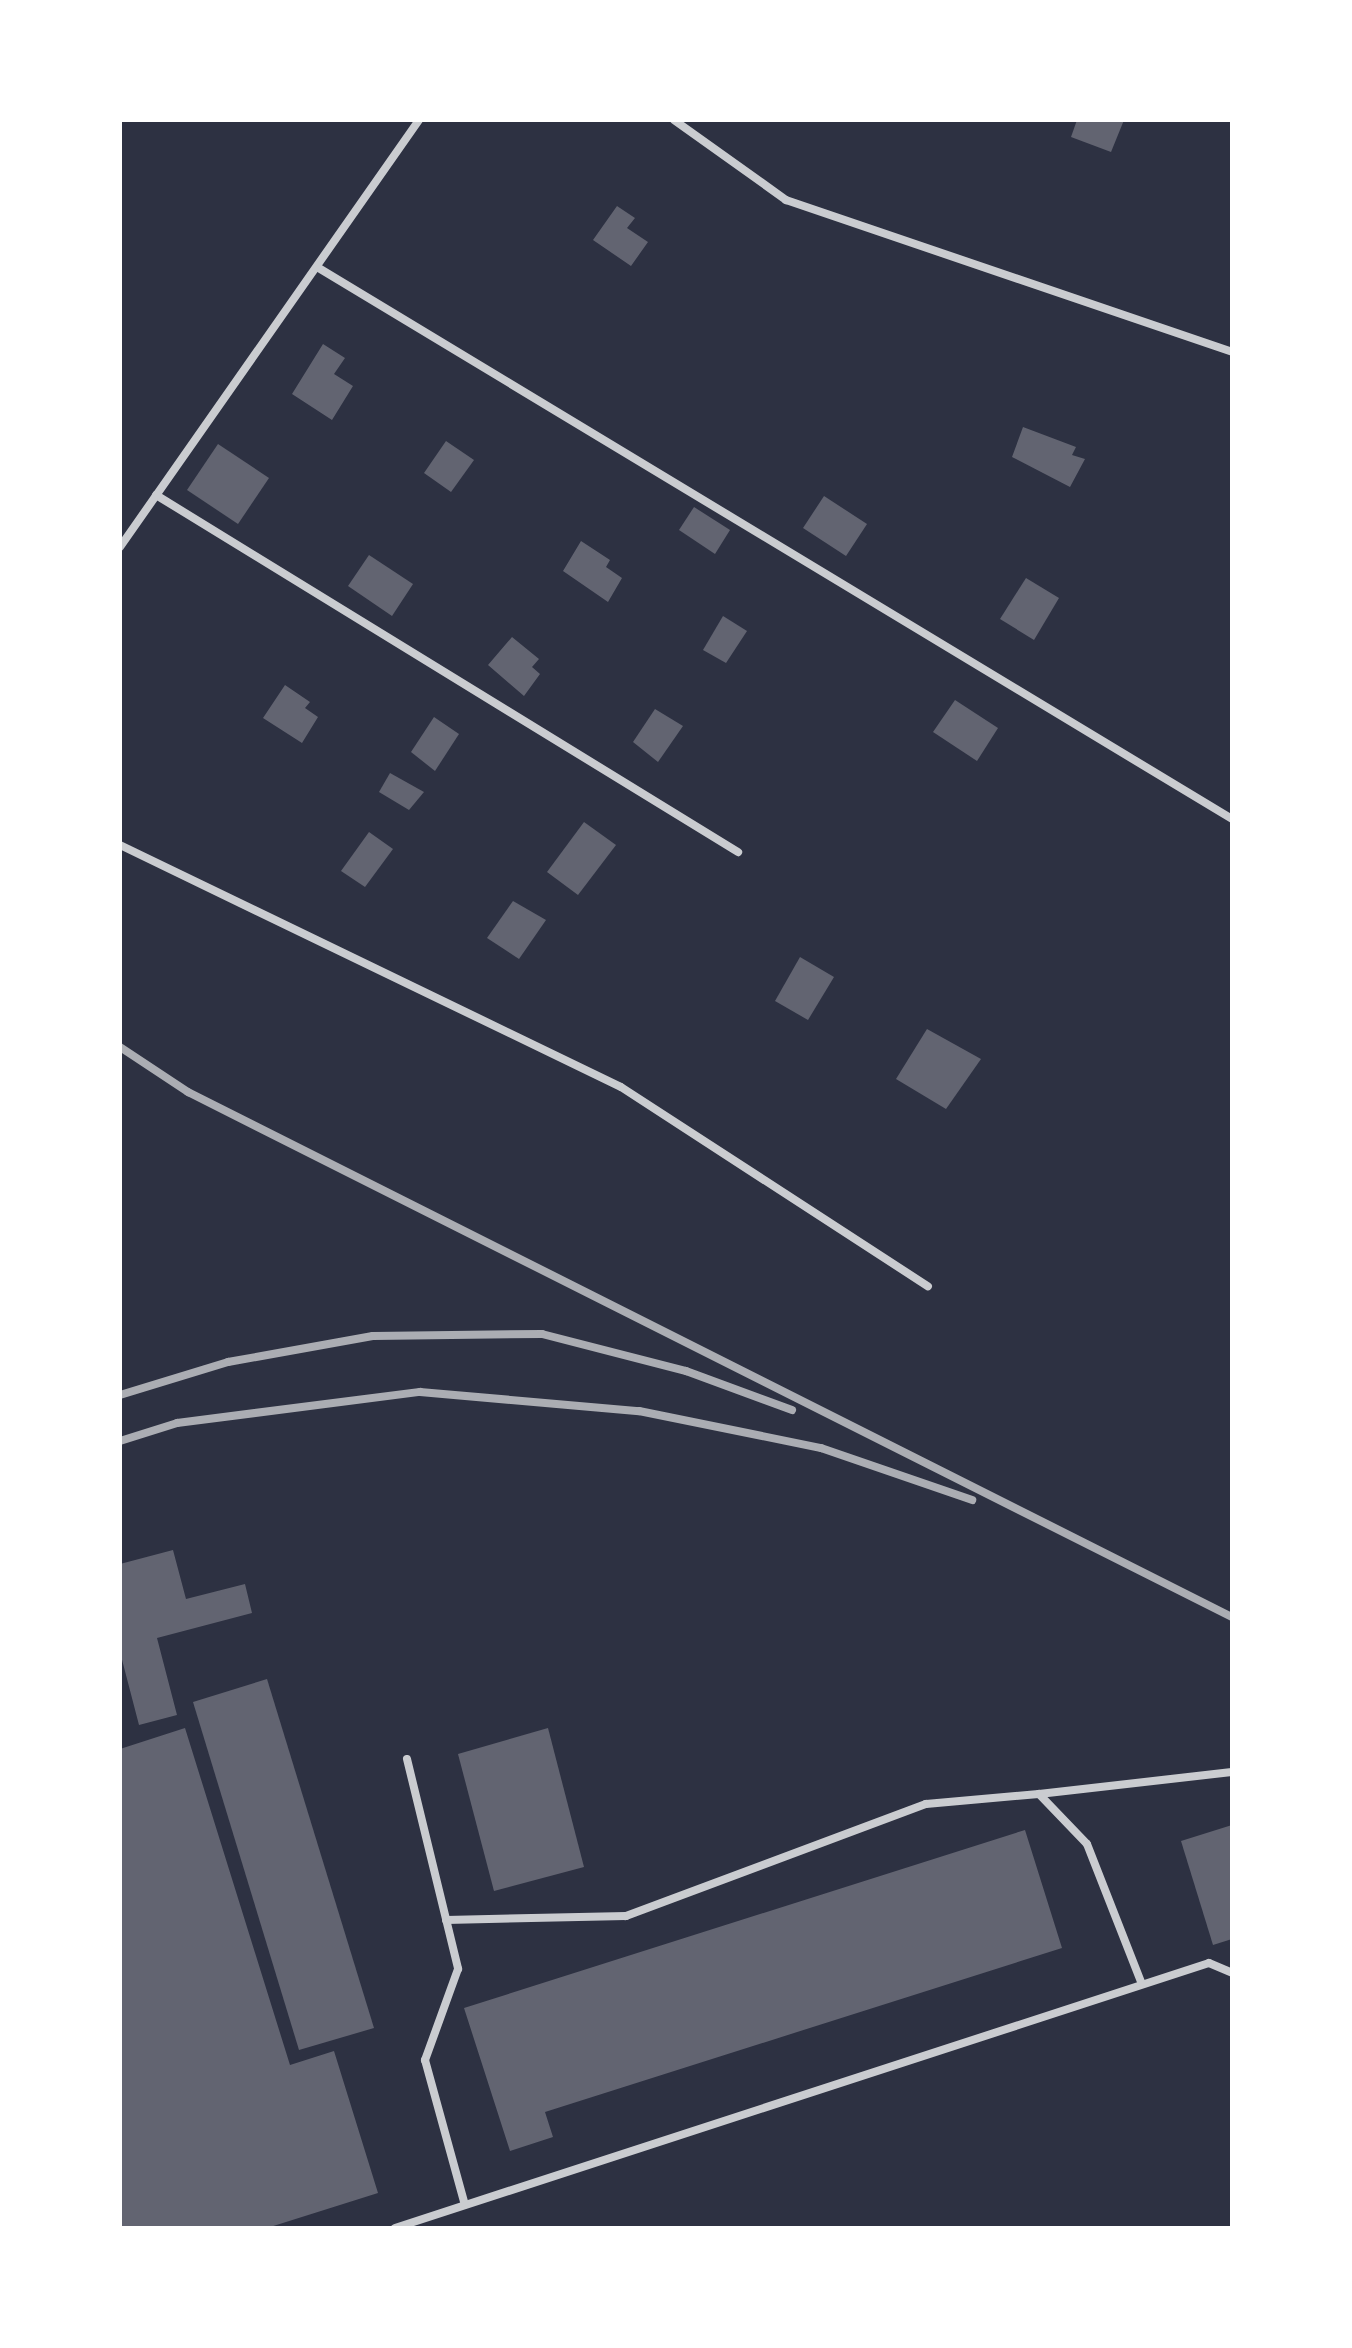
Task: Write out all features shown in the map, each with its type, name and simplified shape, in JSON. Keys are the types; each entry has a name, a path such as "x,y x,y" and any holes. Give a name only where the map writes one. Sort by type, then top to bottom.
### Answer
{"lane":[{"path":"120,547 419,120"},
{"path":"674,120 786,200 1232,352"},
{"path":"317,267 1232,819"},
{"path":"156,495 738,852"},
{"path":"120,845 621,1087 928,1286"},
{"path":"407,1759 458,1969 425,2060 466,2204"},
{"path":"446,1920 626,1916 926,1804 1232,1772"},
{"path":"1039,1794 1087,1844 1142,1984"},
{"path":"395,2228 1209,1962 1232,1973"}],"building":[{"path":"1077,120 1124,120 1111,152 1071,137"},
{"path":"617,206 635,218 627,228 648,242 631,266 593,240"},
{"path":"323,344 345,358 334,374 353,386 332,420 292,394"},
{"path":"1023,427 1076,447 1072,455 1085,459 1070,487 1012,457"},
{"path":"446,441 474,460 451,492 424,473"},
{"path":"218,444 269,478 238,524 187,490"},
{"path":"824,496 867,524 846,556 803,528"},
{"path":"694,507 730,530 715,554 679,530"},
{"path":"581,541 610,560 606,567 622,578 608,602 563,571"},
{"path":"369,555 413,584 392,616 348,586"},
{"path":"1026,578 1059,598 1034,640 1000,619"},
{"path":"723,616 747,631 726,663 703,650"},
{"path":"512,637 539,659 532,667 540,674 524,696 488,665"},
{"path":"285,685 310,702 305,708 318,717 302,743 263,718"},
{"path":"955,700 998,728 977,761 933,732"},
{"path":"655,709 683,726 658,762 633,742"},
{"path":"434,717 459,734 435,771 411,752"},
{"path":"390,773 424,792 409,810 379,792"},
{"path":"584,822 616,845 578,895 547,872"},
{"path":"369,832 393,849 365,887 341,871"},
{"path":"513,901 546,920 519,959 487,938"},
{"path":"800,957 834,977 808,1020 775,1001"},
{"path":"927,1029 981,1059 946,1109 896,1079"},
{"path":"173,1550 186,1599 245,1584 252,1613 157,1638 177,1715 139,1725 120,1652 120,1564"},
{"path":"267,1679 374,2028 299,2050 193,1702"},
{"path":"185,1728 290,2065 334,2051 378,2193 267,2228 120,2228 120,1749"},
{"path":"548,1728 584,1867 494,1891 458,1754"},
{"path":"1232,1825 1232,1939 1213,1945 1181,1841"},
{"path":"1025,1830 1062,1948 545,2112 553,2137 510,2151 464,2008"}],"railway":[{"path":"120,1047 188,1092 1232,1617"},
{"path":"120,1395 228,1362 373,1336 542,1334 686,1371 792,1410"},
{"path":"120,1441 177,1423 420,1392 639,1411 821,1448 972,1500"}]}
